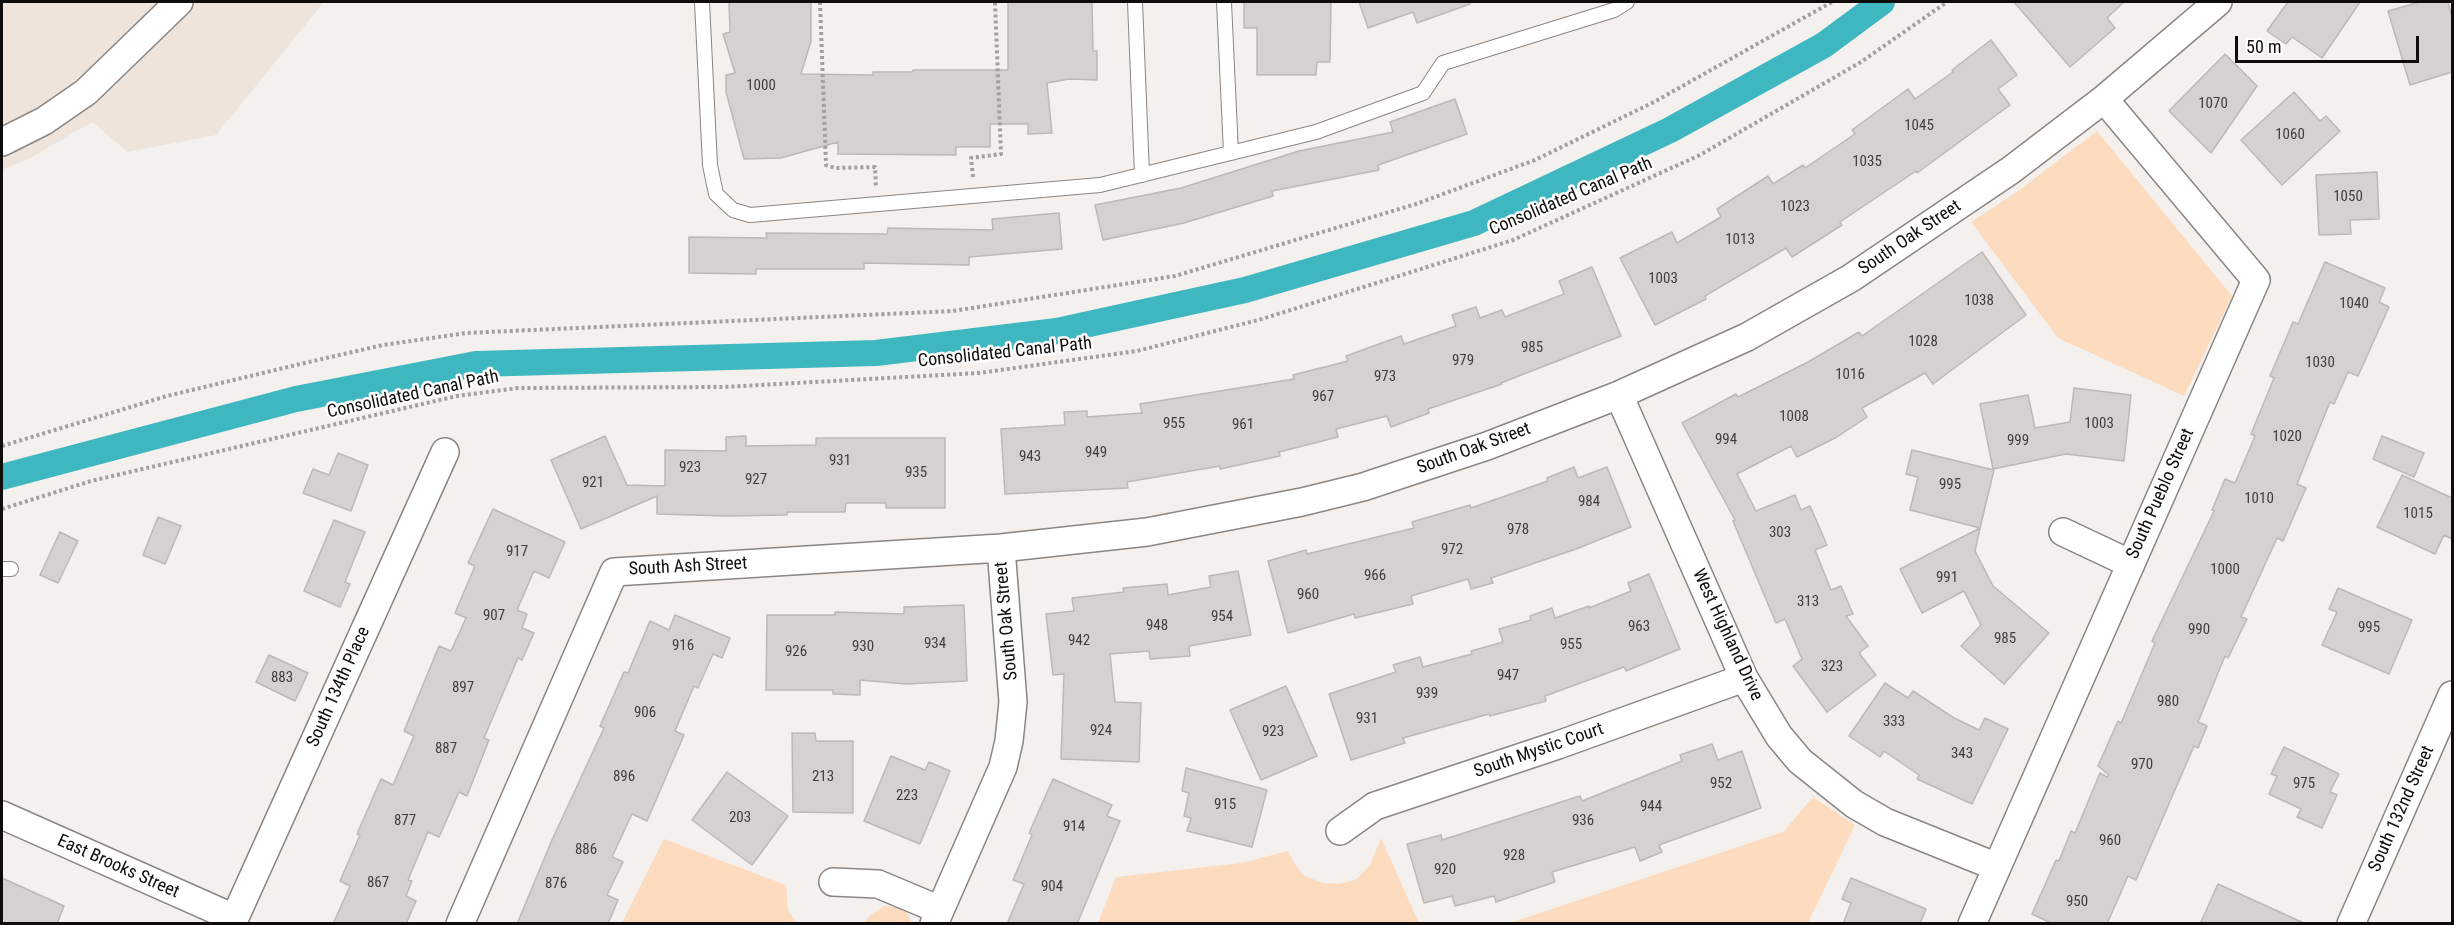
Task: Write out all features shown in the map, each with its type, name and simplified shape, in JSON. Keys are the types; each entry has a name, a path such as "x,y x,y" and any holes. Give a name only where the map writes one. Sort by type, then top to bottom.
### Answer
{"street":[{"path":"2,142 44,121 86,92 179,2"},
{"name":"South Oak Street","path":"937,917 1002,767 1009,741 1013,702 1001,548 1147,532 1312,500 1435,464 1487,446 1619,394 1747,337 1851,278 2012,170 2104,99 2218,2"},
{"name":"South Pueblo Street","path":"1972,924 2256,280 2104,99"},
{"name":"West Highland Drive","path":"1619,394 1744,678 1779,736 1800,761 1854,804 1885,822 1997,867"},
{"name":"South 134th Place","path":"233,921 445,452"},
{"path":"2063,532 2130,564"},
{"name":"South Ash Street","path":"460,924 614,572 1001,548"},
{"name":"South Mystic Court","path":"1340,831 1375,806 1558,745 1744,678"},
{"name":"South 132nd Street","path":"2351,924 2452,695"},
{"name":"East Brooks Street","path":"2,816 233,921"},
{"path":"833,882 878,884 937,917"}],"lane":[{"path":"702,2 710,165 716,194 733,210 750,215 1100,185 1142,175 1316,132 1423,93 1443,63 1614,10 1627,2"},
{"path":"1135,2 1142,175"},
{"path":"1224,2 1231,153"}],"path":[{"path":"820,2 826,165 835,168 875,167 878,204"},
{"path":"975,196 971,158 1001,154 995,2"},
{"path":"2,446 178,394 383,345 454,334 953,311 1175,276 1416,204 1535,160 1654,102 1832,2"},
{"name":"Consolidated Canal Path","path":"2,509 91,481 457,396 518,388 723,387 979,374 1137,351 1262,320 1513,240 1700,155 1861,62 1947,2"}],"shaded area":[{"path":"2,2 324,2 216,135 128,152 92,122 32,157 2,170"},
{"path":"2097,131 2232,296 2184,396 2058,338 1971,222 2014,194"},
{"path":"1813,797 1855,825 1808,923 1510,923 1783,832"},
{"path":"1381,838 1419,923 1098,923 1116,877 1242,863 1288,851 1296,866 1305,876 1323,883 1340,884 1357,879 1370,865"},
{"path":"664,839 786,885 788,910 797,923 622,923"},
{"path":"884,906 897,907 907,913 912,923 863,923"}],"building":[{"path":"729,2 811,2 811,41 801,74 873,75 873,72 912,72 913,70 1008,70 1008,2 1092,2 1093,51 1097,51 1097,80 1069,79 1047,83 1052,133 1028,134 1028,124 990,124 990,147 956,147 956,155 838,154 838,142 781,158 744,159 726,92 726,75 735,73 723,34 730,32"},
{"path":"1244,2 1331,2 1330,62 1317,62 1316,75 1257,75 1257,28 1244,28"},
{"path":"1359,2 1469,2 1470,4 1417,23 1413,12 1368,28"},
{"path":"2014,2 2124,2 2107,18 2115,28 2070,67"},
{"path":"2288,2 2360,2 2322,58 2292,37 2286,44 2267,31"},
{"path":"2420,2 2448,2 2452,17 2452,72 2410,85 2388,11"},
{"path":"1991,40 2017,75 1998,89 2010,105 1917,173 1916,171 1840,222 1842,225 1792,257 1786,248 1705,296 1706,299 1655,325 1620,258 1672,232 1677,243 1721,217 1717,209 1768,176 1773,184 1803,165 1805,168 1855,134 1852,130 1908,89 1915,99 1953,72 1952,70"},
{"path":"2225,54 2257,86 2211,153 2169,111"},
{"path":"2294,92 2320,121 2326,116 2340,131 2282,185 2241,140"},
{"path":"1455,99 1467,134 1378,165 1379,170 1272,191 1273,196 1184,223 1103,240 1095,205 1181,188 1299,151 1393,132 1390,122"},
{"path":"2377,172 2379,219 2350,220 2351,234 2319,235 2316,175"},
{"path":"1059,213 1062,249 969,257 969,265 864,263 864,269 756,269 756,274 689,273 689,237 767,238 766,233 887,234 888,228 993,230 992,219"},
{"path":"1982,252 2026,315 1933,384 1925,373 1862,408 1867,417 1837,437 1797,457 1791,446 1737,474 1756,511 1795,495 1801,510 1810,506 1827,545 1815,550 1831,590 1841,586 1853,614 1846,616 1868,646 1859,653 1876,675 1827,712 1793,666 1802,659 1785,619 1776,623 1733,521 1735,520 1682,423 1736,394 1738,397 1808,362 1859,332 1862,336"},
{"path":"2325,262 2385,288 2379,302 2389,307 2358,376 2348,372 2334,404 2330,402 2297,484 2306,488 2283,541 2277,538 2241,617 2247,619 2228,658 2225,656 2198,722 2207,726 2198,748 2194,746 2136,880 2128,876 2107,924 2053,924 2032,914 2056,860 2059,861 2071,831 2075,833 2100,773 2107,777 2109,775 2098,766 2118,721 2121,723 2155,643 2152,641 2214,511 2212,510 2225,479 2235,483 2255,436 2251,434 2274,378 2270,376 2293,322 2298,324"},
{"path":"1592,267 1621,336 1502,384 1428,409 1429,413 1391,427 1387,416 1336,429 1338,437 1279,452 1280,456 1220,469 1220,466 1127,482 1128,488 1005,494 1001,429 1065,425 1064,412 1087,411 1087,417 1142,413 1140,404 1294,379 1293,375 1348,361 1346,356 1401,336 1404,344 1456,326 1452,315 1476,307 1480,318 1502,310 1505,317 1564,294 1559,281"},
{"path":"2074,388 2131,395 2124,461 2066,454 1993,469 1980,404 2028,395 2035,428 2070,422"},
{"path":"605,436 627,485 665,486 665,450 726,451 726,437 746,436 746,446 816,445 816,438 945,438 945,508 886,508 886,503 846,503 845,512 787,512 787,515 727,516 657,514 657,496 581,529 551,460"},
{"path":"2382,436 2424,453 2414,477 2373,459"},
{"path":"1912,450 1994,470 1980,528 1910,510 1918,477 1906,474"},
{"path":"338,453 368,465 351,511 303,493 313,469 329,475"},
{"path":"1574,467 1578,478 1607,467 1631,527 1576,549 1491,578 1493,583 1471,589 1468,579 1411,596 1413,604 1355,618 1354,614 1288,633 1268,561 1306,550 1307,554 1414,528 1412,522 1470,505 1471,508 1548,481 1547,478"},
{"path":"2402,475 2452,498 2452,539 2444,535 2435,554 2377,527"},
{"path":"493,509 565,542 549,578 534,571 517,610 527,614 522,628 534,633 522,660 518,658 484,738 489,740 467,796 459,792 439,837 428,832 408,880 412,881 406,896 416,901 406,924 333,924 350,886 340,881 360,835 357,834 381,779 393,785 414,736 404,731 439,646 451,651 466,618 455,613 475,566 468,563"},
{"path":"158,517 181,526 165,564 143,555"},
{"path":"334,520 365,532 345,582 350,584 340,607 304,591"},
{"path":"1980,528 1975,551 1993,586 2049,633 2004,684 1961,646 1981,625 1964,591 1922,613 1900,569"},
{"path":"60,532 78,541 58,583 40,575"},
{"path":"1238,571 1251,635 1189,646 1190,656 1150,659 1149,651 1110,654 1115,702 1141,703 1139,762 1061,759 1064,674 1053,675 1046,614 1074,611 1072,598 1124,592 1123,588 1167,584 1168,595 1211,587 1209,576"},
{"path":"1649,574 1680,649 1626,671 1624,667 1545,696 1546,701 1403,738 1405,743 1351,760 1329,694 1396,672 1393,665 1420,657 1423,667 1472,654 1471,651 1503,642 1499,629 1531,620 1530,616 1552,608 1555,618 1589,606 1589,608 1631,591 1628,583"},
{"path":"2338,588 2412,620 2389,674 2322,645 2337,612 2329,609"},
{"path":"964,605 967,681 906,684 860,680 860,695 833,694 833,690 766,690 767,615 835,615 835,612 904,614 904,607"},
{"path":"675,615 730,638 722,658 713,654 698,688 694,686 675,731 684,735 647,821 632,814 612,857 623,862 607,895 618,900 608,924 517,924 552,840 604,728 600,726 624,672 628,673 650,621 669,630"},
{"path":"269,655 308,673 295,701 256,682"},
{"path":"1885,683 1908,698 1913,691 1954,718 1979,730 1985,718 2008,729 1972,804 1917,779 1919,775 1884,751 1880,757 1849,736"},
{"path":"1286,686 1317,756 1261,780 1230,710"},
{"path":"792,733 815,733 816,741 853,741 853,813 793,812"},
{"path":"1712,744 1718,760 1742,751 1761,808 1659,845 1662,852 1640,861 1635,847 1552,872 1555,882 1496,902 1494,896 1455,906 1452,896 1424,903 1407,844 1441,835 1442,840 1580,796 1582,801 1682,761 1680,755"},
{"path":"2284,747 2339,774 2330,792 2337,795 2322,828 2297,817 2301,809 2269,794 2277,776 2271,774"},
{"path":"891,756 925,770 929,762 950,771 920,844 864,821"},
{"path":"1186,768 1267,790 1252,847 1187,831 1191,818 1184,816 1189,793 1182,791"},
{"path":"727,772 788,816 752,865 692,820"},
{"path":"1053,779 1112,805 1107,816 1120,821 1077,924 1007,924 1024,884 1013,880 1032,835 1029,833"},
{"path":"2,878 64,906 57,924 2,924"},
{"path":"1851,878 1926,909 1920,924 1843,924 1851,903 1842,899"},
{"path":"2218,884 2306,924 2200,924"}],"waterway":[{"path":"2,477 296,399 476,364 876,353 1057,331 1245,290 1474,223 1670,130 1824,45 1882,2"}]}
